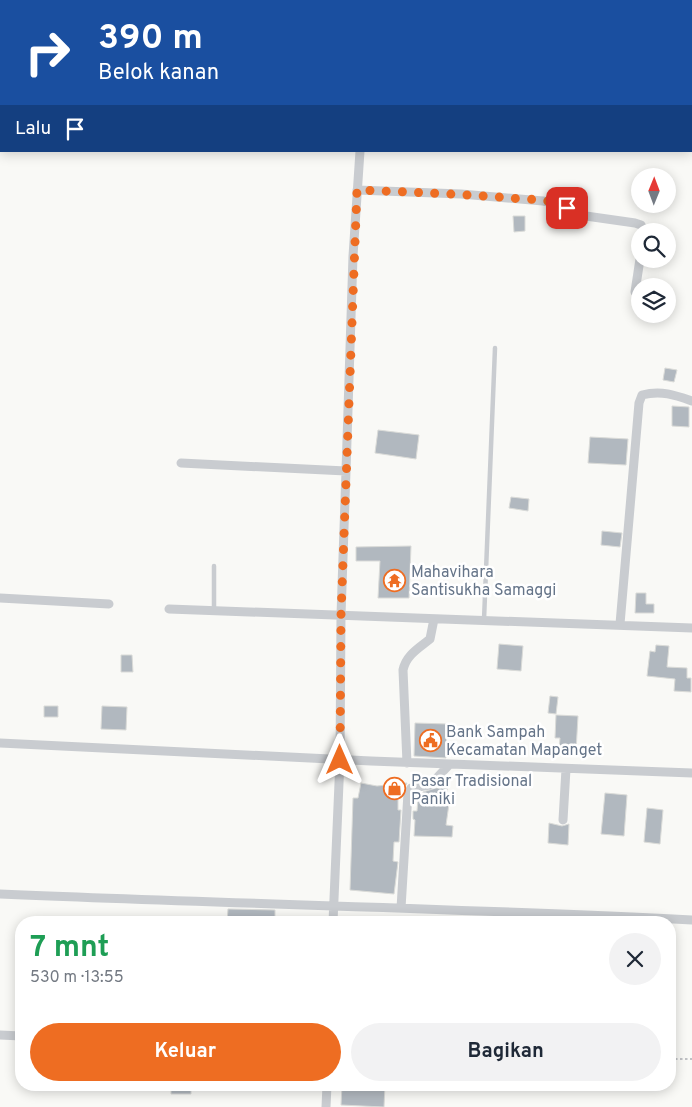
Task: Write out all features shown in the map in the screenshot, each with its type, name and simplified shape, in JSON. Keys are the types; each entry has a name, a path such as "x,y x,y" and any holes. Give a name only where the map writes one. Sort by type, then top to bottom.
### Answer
{"street":[{"path":"333,916 340,760 341,615 346,471 360,152"},
{"path":"357,190 461,194 551,202 586,216 635,223"},
{"path":"620,624 639,403 642,395 654,392 671,394 692,401"},
{"path":"181,463 346,471"},
{"path":"0,598 109,604"},
{"path":"169,609 692,628"},
{"path":"407,763 403,670 415,650 430,639 434,619"},
{"path":"0,743 407,763 692,773"},
{"path":"401,908 408,794 411,788 430,784 450,764"},
{"path":"563,820 566,769"},
{"path":"0,894 333,907 507,910 618,916"},
{"path":"676,919 692,920"},
{"path":"0,1035 15,1036"},
{"path":"326,1107 327,1091"}],"lane":[{"path":"484,621 495,348"},
{"path":"214,566 214,611"}],"path":[{"path":"676,1059 692,1059"}],"building":[{"path":"513,216 525,216 525,231 514,232"},
{"path":"665,368 677,370 674,382 663,380"},
{"path":"672,406 689,407 689,427 672,426"},
{"path":"378,430 419,435 416,459 375,453"},
{"path":"590,437 628,439 626,465 588,463"},
{"path":"511,497 529,499 528,511 509,508"},
{"path":"602,531 622,533 620,547 601,545"},
{"name":"Mahavihara Santisukha Samaggi","path":"411,546 409,598 378,598 380,561 356,561 356,547"},
{"path":"636,593 646,593 646,604 654,604 654,613 635,613"},
{"path":"499,644 523,646 521,671 497,669"},
{"path":"656,645 669,646 667,667 687,668 687,678 691,678 691,692 674,691 675,679 647,676 650,651 655,652"},
{"path":"121,655 132,655 133,672 121,672"},
{"path":"550,696 558,697 556,714 548,713"},
{"path":"44,706 58,706 58,717 44,717"},
{"path":"102,706 127,707 126,730 101,729"},
{"path":"556,715 578,716 576,751 559,750 560,738 555,738"},
{"name":"Bank Sampah Kecamatan Mapanget","path":"415,723 447,724 446,758 414,756"},
{"path":"361,783 377,786 407,783 402,792 398,793 398,810 401,810 399,842 394,842 393,861 398,862 394,894 350,890 353,798 358,798"},
{"path":"436,788 447,788 449,804 446,825 453,826 452,837 414,836 415,820 413,819 413,811 417,811 418,800 423,801 423,792"},
{"path":"605,793 627,795 624,836 601,834"},
{"path":"647,808 663,810 660,844 644,842"},
{"path":"549,823 562,826 569,824 568,845 548,843"},
{"path":"228,909 275,910 275,916 227,916"},
{"path":"171,1091 191,1091 191,1094 171,1094"},
{"path":"342,1091 385,1091 384,1107 341,1105"}],"place":[{"name":"Mahavihara Santisukha Samaggi","path":"395,580"},
{"name":"Bank Sampah Kecamatan Mapanget","path":"430,740"},
{"name":"Pasar Tradisional Paniki","path":"395,789"}],"route":[{"path":"340,760 341,615 353,256 357,190 461,194 543,201 560,204 567,208"}]}
